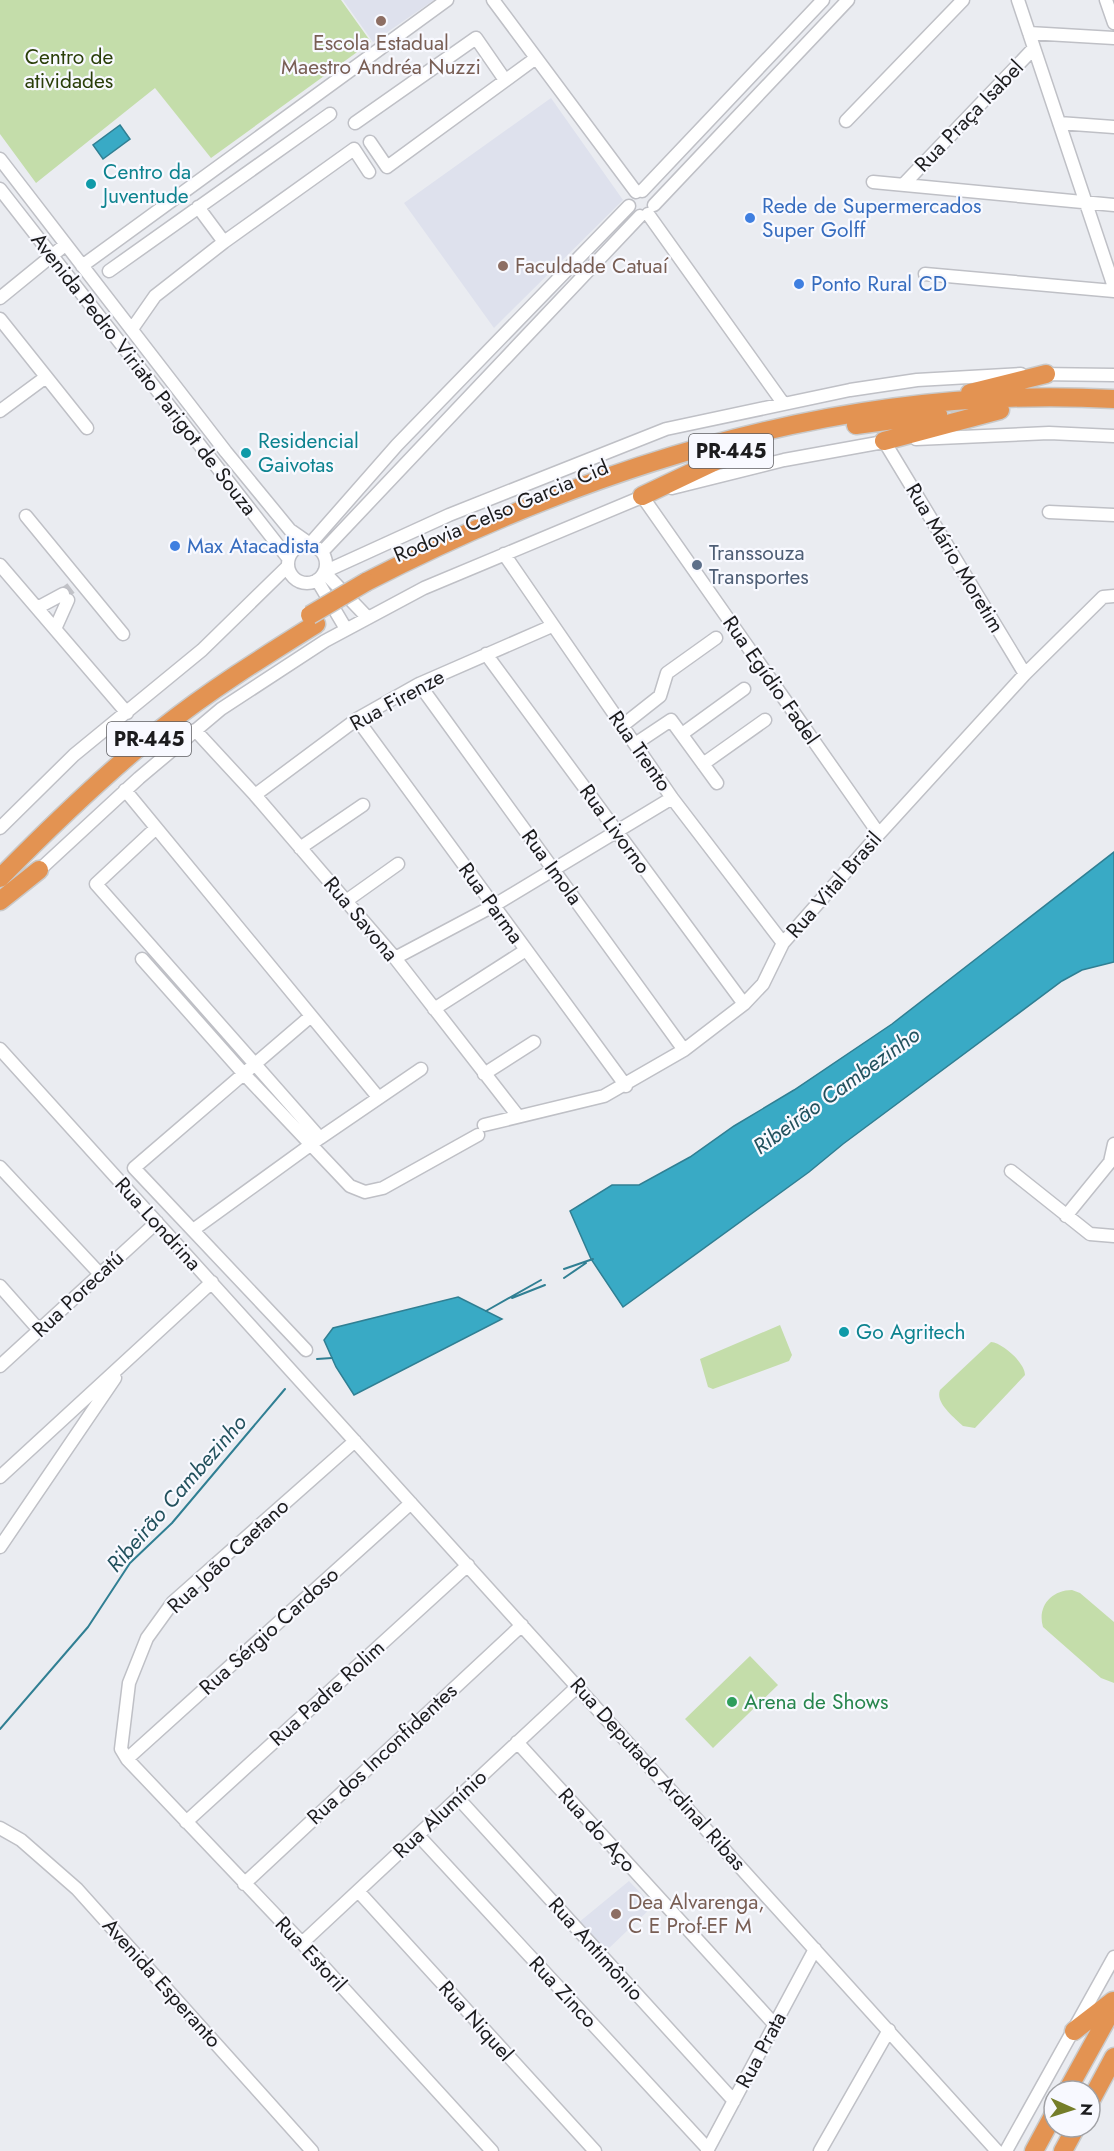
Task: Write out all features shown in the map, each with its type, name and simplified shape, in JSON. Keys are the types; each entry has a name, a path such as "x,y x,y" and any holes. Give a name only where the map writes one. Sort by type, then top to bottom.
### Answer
{"highway":[{"path":"930,403 1046,374"},
{"name":"Rodovia Celso Garcia Cid","path":"0,862 74,789 180,700 256,647 313,620 369,588 512,514 668,456 789,425 898,406 930,403 1050,398 1114,399"},
{"name":"Rodovia Celso Garcia Cid","path":"369,588 497,532 635,479 796,435 862,424 1000,410 1058,408 1114,411"},
{"path":"884,441 1000,410"},
{"path":"642,496 743,448"},
{"name":"Rodovia Celso Garcia Cid","path":"0,878 98,783 160,729 313,620"},
{"path":"0,901 39,870"},
{"path":"1074,2031 1114,2000"},
{"path":"1074,2079 1114,2006"},
{"path":"1102,2080 1114,2057"},
{"path":"1034,2151 1042,2136"}],"street":[{"path":"82,266 447,0"},
{"path":"493,0 639,192 651,195 647,212 783,403"},
{"path":"0,828 74,755 202,650 288,562 297,547 310,544 397,445 628,206 630,198 639,192 823,0"},
{"path":"322,552 848,0"},
{"path":"846,121 963,0"},
{"path":"925,274 1114,289 1018,0"},
{"path":"1106,0 1114,24"},
{"path":"1029,33 1114,38"},
{"path":"355,123 476,38 505,80"},
{"name":"Rua Praça Isabel","path":"903,185 1034,48"},
{"path":"370,142 387,167 536,58"},
{"path":"109,271 330,114"},
{"path":"1059,123 1114,127"},
{"path":"132,329 155,296 224,242 354,149 369,172"},
{"name":"Avenida Pedro Viriato Parigot de Souza","path":"0,159 226,452 290,530 310,544"},
{"path":"873,182 1114,205"},
{"name":"Avenida Pedro Viriato Parigot de Souza","path":"0,189 288,562"},
{"path":"628,206 632,213 647,212"},
{"path":"198,207 224,242"},
{"path":"0,298 65,245"},
{"path":"0,319 87,428"},
{"path":"288,562 291,574 301,582 321,576 449,515 666,429 783,403 917,380 1046,374 1114,375"},
{"path":"0,411 46,377"},
{"path":"0,908 125,790 221,709 346,629 424,588 504,554 642,496 784,460 884,441 1049,433 1114,436"},
{"path":"199,447 206,441 226,452"},
{"name":"Rua Mário Moretim","path":"884,441 1025,674"},
{"name":"Rua Egídio Fadel","path":"642,496 879,834"},
{"path":"1050,512 1114,515"},
{"path":"26,516 73,591 123,634"},
{"path":"310,544 322,552 326,560 321,576 346,629"},
{"name":"Rua Trento","path":"504,554 672,798 783,944"},
{"path":"0,565 127,713"},
{"path":"321,576 368,618"},
{"path":"37,608 73,591"},
{"path":"55,629 73,591"},
{"name":"Rua Vital Brasil","path":"315,1141 350,1186 365,1192 383,1188 481,1130 518,1116 604,1096 626,1086 684,1050 744,1004 763,984 783,944 879,834 1025,674 1103,597 1114,596"},
{"name":"Rua Firenze","path":"255,795 357,719 419,684 552,626"},
{"path":"622,726 660,696 668,673 716,638"},
{"name":"Rua Livorno","path":"486,654 744,1004"},
{"name":"Rua Imola","path":"419,684 684,1050"},
{"path":"682,734 744,689"},
{"name":"Rua Parma","path":"357,719 626,1086"},
{"path":"635,744 671,720 717,783"},
{"path":"703,764 765,720"},
{"name":"Rua Savona","path":"195,730 255,795 395,958 518,1116"},
{"path":"125,790 378,1097"},
{"path":"395,958 493,906 672,798"},
{"path":"300,848 363,805"},
{"path":"156,828 96,884 254,1064 315,1141"},
{"path":"346,902 398,864"},
{"path":"434,1009 526,950"},
{"path":"142,959 244,1074 315,1141"},
{"path":"306,1350 134,1168 311,1016"},
{"path":"484,1074 534,1042"},
{"name":"Rua Londrina","path":"0,1049 316,1399"},
{"path":"193,1230 315,1141 421,1070"},
{"path":"1066,1216 1110,1162 1114,1144"},
{"path":"0,1167 100,1274"},
{"path":"1011,1171 1090,1234 1114,1236"},
{"name":"Rua Porecatú","path":"0,1366 157,1222"},
{"path":"0,1477 212,1282"},
{"path":"0,1286 39,1330"},
{"path":"2,1540 128,1360"},
{"name":"Rua Deputado Ardinal Ribas","path":"316,1399 998,2151"},
{"name":"Rua João Caetano","path":"127,1759 121,1749 129,1683 147,1638 173,1602 356,1441"},
{"name":"Rua Sérgio Cardoso","path":"127,1759 411,1503"},
{"name":"Rua Padre Rolim","path":"186,1822 468,1565"},
{"name":"Rua dos Inconfidentes","path":"244,1884 522,1625"},
{"name":"Rua Alumínio","path":"302,1942 578,1686"},
{"name":"Rua do Aço","path":"517,1742 775,2025"},
{"name":"Rua Estoril","path":"127,1759 244,1884 302,1942 492,2151"},
{"name":"Rua Antimônio","path":"458,1798 734,2101"},
{"name":"Avenida Esperanto","path":"0,1828 21,1840 77,1889 312,2151"},
{"name":"Rua Zinco","path":"418,1835 707,2150"},
{"name":"Rua Niquel","path":"358,1891 595,2151"},
{"name":"Rua Prata","path":"707,2150 815,1949"},
{"path":"1006,2151 1114,1957"},
{"path":"820,2151 889,2030"}],"shaded area":[{"name":"Escola Estadual Maestro Andréa Nuzzi","path":"343,0 434,0 373,42"},
{"name":"Faculdade Catuaí","path":"551,98 623,200 494,328 404,203"},
{"name":"Dea Alvarenga, C E Prof-EF M","path":"629,1881 653,1906 605,1952 578,1923"}],"green space":[{"name":"Centro de atividades","path":"0,0 341,0 371,42 211,158 155,88 36,183 0,134"},
{"path":"780,1325 792,1355 789,1361 713,1389 708,1387 700,1359"},
{"path":"991,1342 1012,1354 1021,1365 1025,1375 975,1428 963,1426 943,1405 939,1395 940,1390"},
{"path":"1072,1590 1080,1593 1114,1622 1114,1683 1101,1678 1043,1627 1042,1613 1047,1601 1058,1593"},
{"name":"Arena de Shows","path":"750,1656 778,1685 713,1748 685,1719"}],"water":[{"path":"120,125 130,139 103,159 93,145"},
{"path":"1114,852 1114,962 1082,970 1062,981 843,1144 809,1172 623,1307 591,1259 570,1211 612,1185 639,1185 690,1157 734,1126 794,1090 892,1024"},
{"path":"458,1297 502,1319 354,1395 336,1367 324,1340 333,1328"}],"waterway":[{"name":"Ribeirão Cambezinho","path":"564,1269 593,1259"},
{"path":"564,1278 586,1263"},
{"name":"Ribeirão Cambezinho","path":"486,1311 541,1280"},
{"path":"512,1298 545,1285"},
{"name":"Ribeirão Cambezinho","path":"317,1359 332,1358"},
{"name":"Ribeirão Cambezinho","path":"0,1729 88,1627 130,1563 172,1523 285,1389"}],"tunnel":[{"path":"63,594 71,588"}],"place":[{"name":"Escola Estadual Maestro Andréa Nuzzi","path":"381,21"},
{"name":"Centro da Juventude","path":"91,184"},
{"name":"Rede de Supermercados Super Golff","path":"750,218"},
{"name":"Faculdade Catuaí","path":"503,266"},
{"name":"Ponto Rural CD","path":"799,284"},
{"name":"Residencial Gaivotas","path":"246,453"},
{"name":"Max Atacadista","path":"175,546"},
{"name":"Transsouza Transportes","path":"697,565"},
{"name":"Go Agritech","path":"844,1332"},
{"name":"Arena de Shows","path":"732,1702"},
{"name":"Dea Alvarenga, C E Prof-EF M","path":"616,1914"}]}
